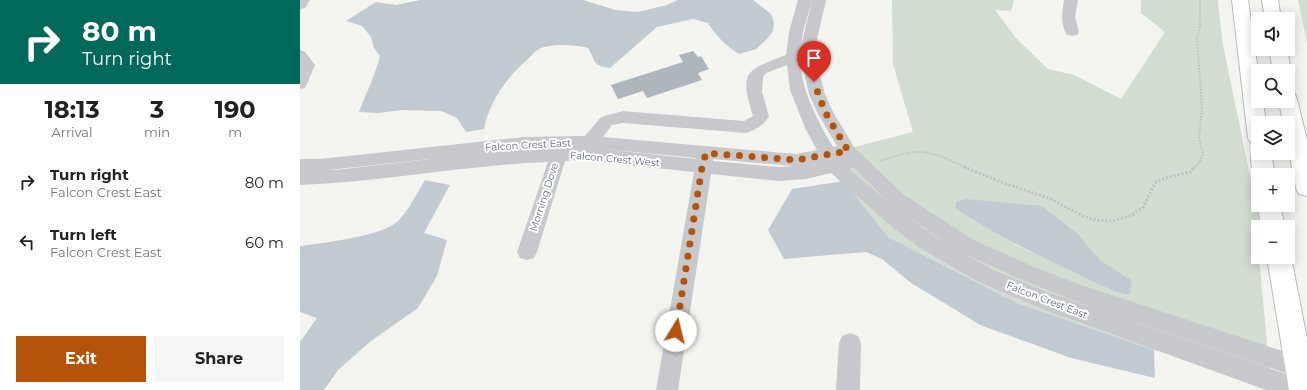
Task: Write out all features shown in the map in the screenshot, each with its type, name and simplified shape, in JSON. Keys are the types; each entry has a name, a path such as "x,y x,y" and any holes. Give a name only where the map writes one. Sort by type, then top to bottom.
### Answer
{"main road":[{"path":"1240,0 1255,116"},
{"path":"1270,0 1272,12"},
{"path":"1290,108 1307,188"},
{"path":"1280,264 1300,382"}],"street":[{"path":"300,5 303,0"},
{"name":"Falcon Crest East","path":"805,0 796,32 800,55 798,90 813,128 832,160 899,222 927,242 986,276 1083,294 1300,382"},
{"name":"Falcon Crest East","path":"819,0 800,55 825,112 855,158 897,199 929,222 1024,282"},
{"path":"1071,0 1068,17 1072,32"},
{"path":"300,55 308,65 300,84"},
{"path":"584,148 607,121 623,117 746,127 757,122 761,116 754,91 753,79 755,74 761,70 800,55"},
{"name":"Falcon Crest West","path":"300,178 363,167 506,158 560,149 584,148 704,160 779,174 806,172 832,160 855,158"},
{"name":"Morning Dove","path":"527,252 560,149"},
{"path":"667,390 704,160"},
{"path":"300,165 363,167"},
{"path":"848,390 850,343"}],"path":[{"path":"855,158 881,161 904,154 920,152 943,158 1000,182 1052,199 1083,216 1096,220 1112,221 1132,215 1143,207 1155,183 1162,179 1190,172 1199,163 1203,154 1199,138 1202,110 1197,37 1200,27 1200,0"}],"shaded area":[{"path":"420,0 583,0 616,10 638,12 667,5 678,0 753,0 771,14 774,23 773,31 756,49 739,54 722,40 708,23 693,19 657,27 610,68 597,64 588,48 564,45 544,47 535,52 506,82 490,109 484,129 466,132 457,118 441,111 401,110 379,113 359,112 380,56 374,48 371,37 362,26 346,21 376,2 396,5"},
{"path":"892,0 1014,0 1011,11 995,10 1016,38 1048,69 1074,75 1121,99 1165,32 1141,13 1141,0 1218,0 1222,40 1251,180 1251,212 1258,212 1259,219 1251,220 1251,264 1260,264 1270,374 1154,350 1017,303 888,237 844,181 843,150 913,132 893,64","holes":["1079,235 1130,295 1118,293 1014,244"]},
{"path":"1298,0 1307,0 1307,43"},
{"path":"425,180 450,185 424,233 447,240 437,276 418,308 371,341 338,370 324,390 300,390 300,342 317,318 300,312 300,246 353,238 382,230 393,225 407,210"},
{"path":"844,181 888,237 1017,303 1154,350 1155,378 1071,358 980,325 911,283 882,259 866,252 784,259 768,230 792,189"},
{"path":"966,199 1042,206 1079,235 1101,261 1131,280 1130,295 1118,293 1035,254 994,232 955,208 957,202"}],"building":[{"path":"693,51 698,57 701,56 709,69 698,73 702,80 647,98 643,91 618,99 611,85 683,62 679,55"}],"route":[{"path":"676,331 702,167 706,153 796,160 848,151 825,112 817,94 814,82"}]}
